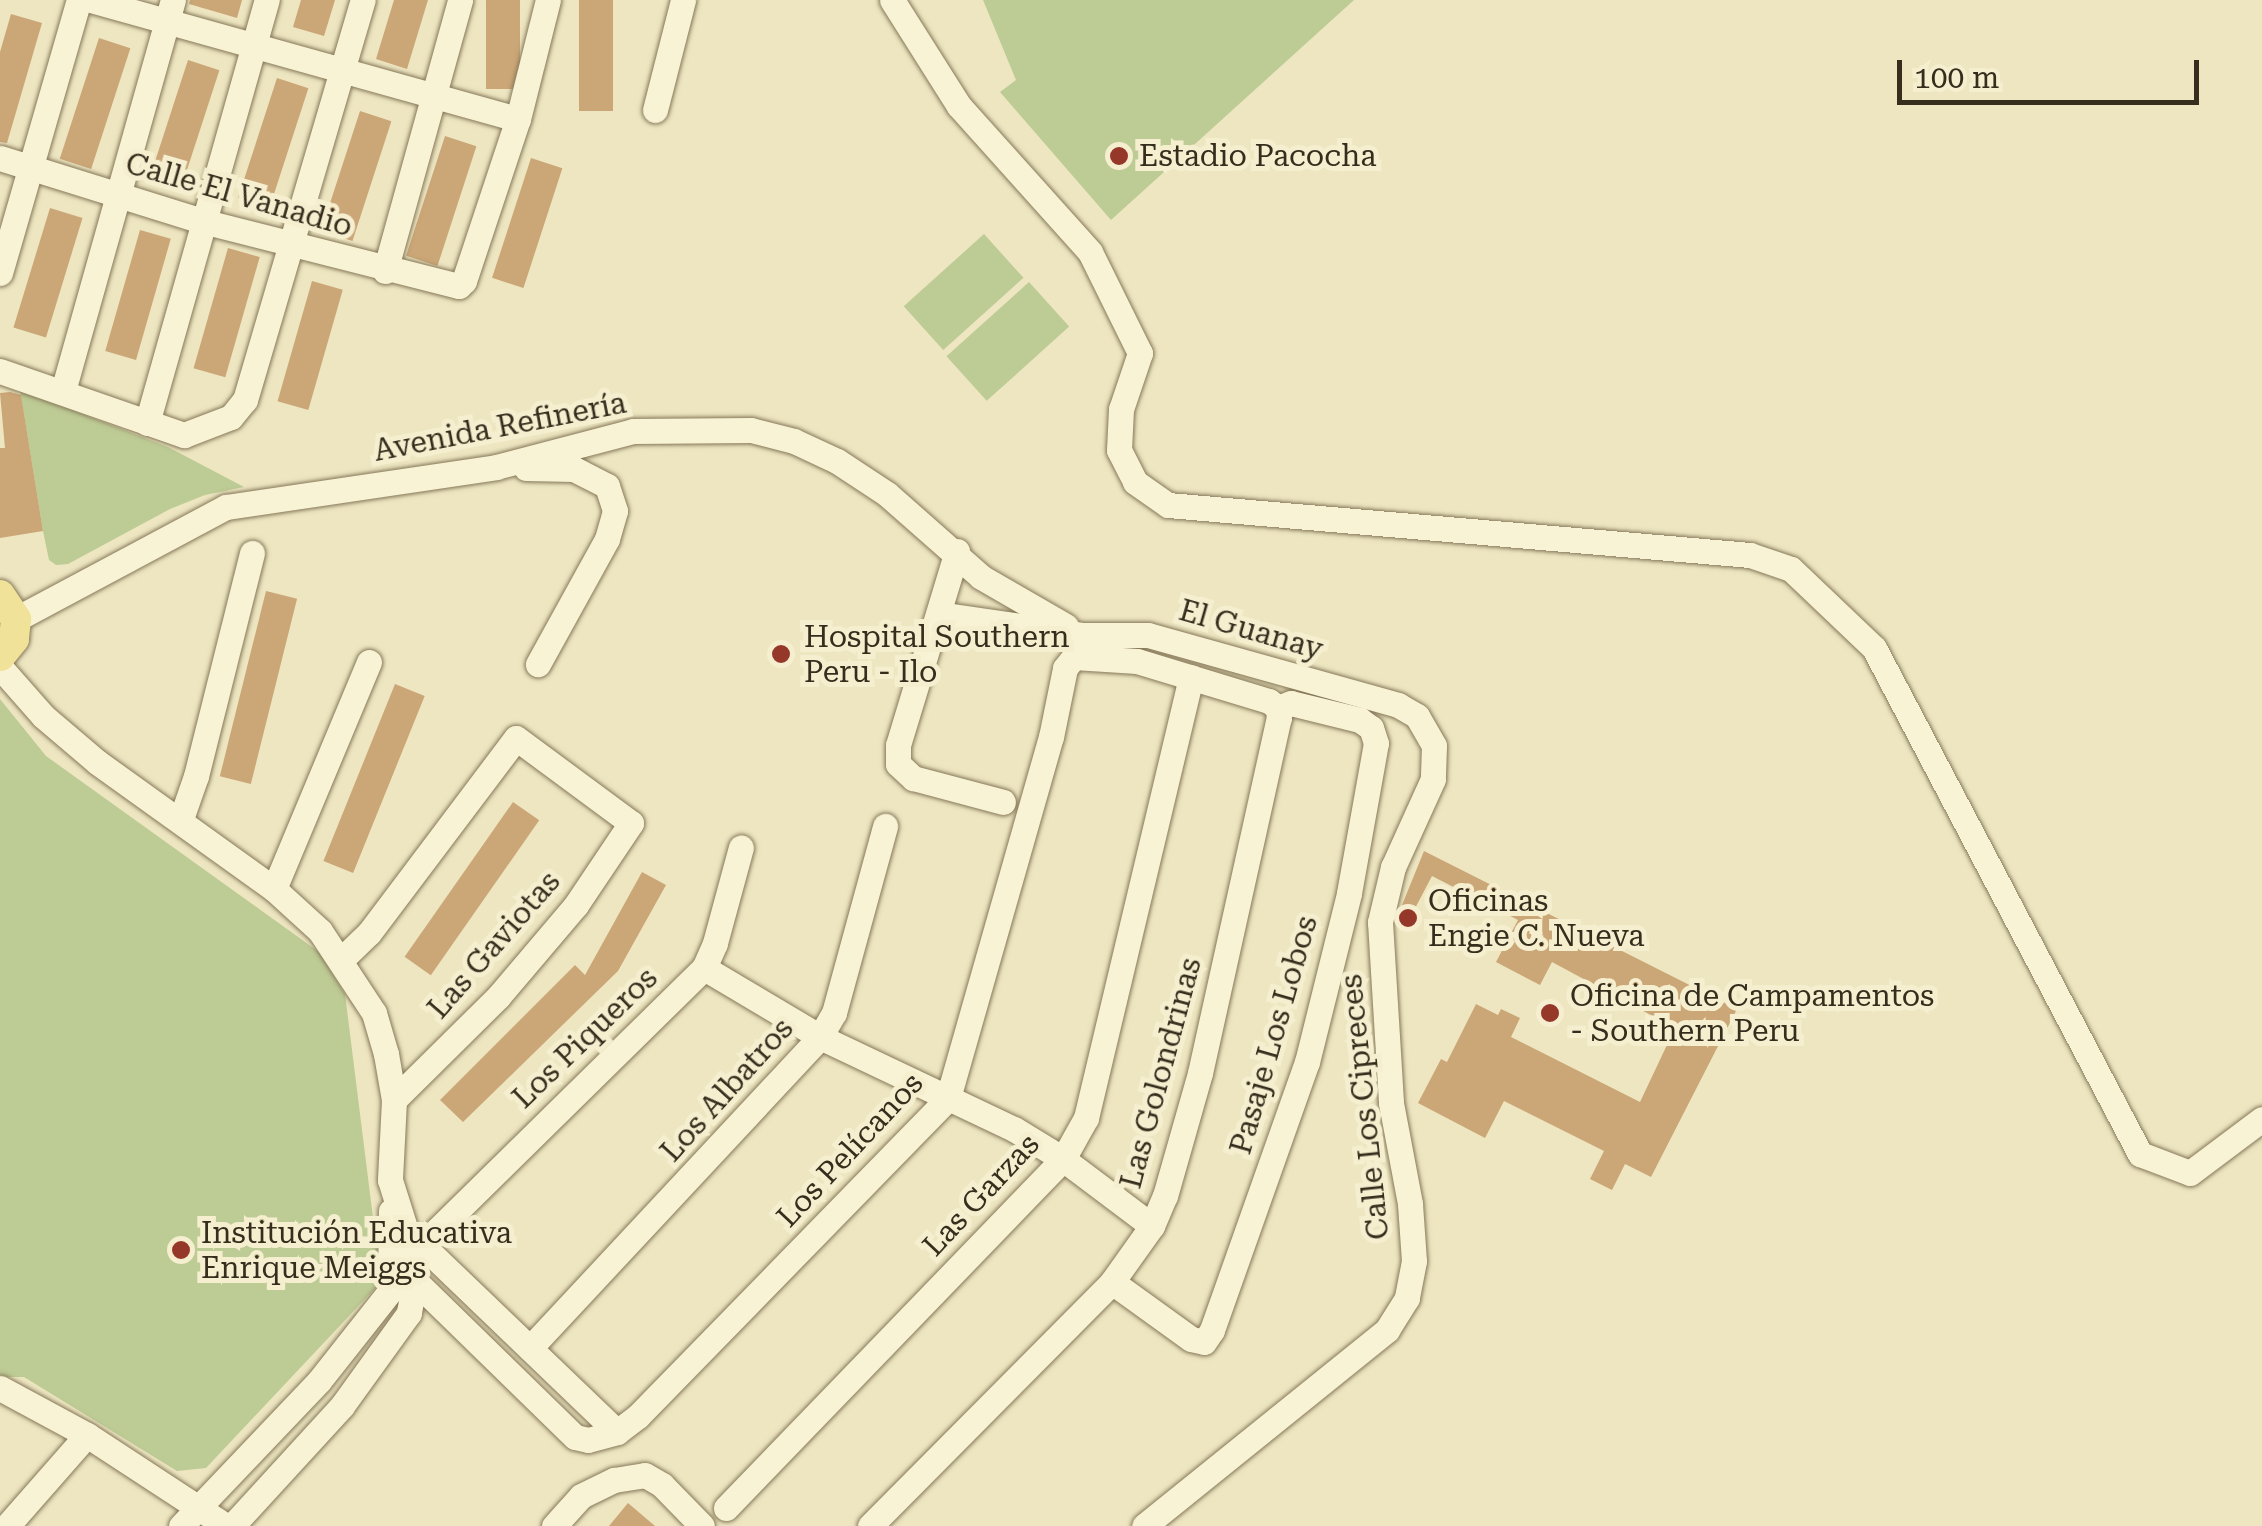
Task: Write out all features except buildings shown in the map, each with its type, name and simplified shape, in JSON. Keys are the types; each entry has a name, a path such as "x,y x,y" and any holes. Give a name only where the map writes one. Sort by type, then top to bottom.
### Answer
{"main road":[{"path":"0,656 14,639 8,607"}],"street":[{"path":"0,274 79,0"},
{"path":"92,0 170,11 254,44 518,119 548,0"},
{"path":"146,423 267,0"},
{"path":"0,372 184,435 221,423 246,400 363,0"},
{"path":"385,270 460,0"},
{"path":"655,110 683,0"},
{"path":"892,0 958,106 1090,252 1140,354 1121,409 1120,450 1135,482 1168,506 1750,555 1791,569 1874,648 2140,1154 2190,1173 2262,1119"},
{"path":"63,391 170,11"},
{"name":"Calle El Vanadio","path":"0,158 206,222 385,270 462,284 518,119"},
{"name":"Avenida Refinería","path":"8,607 226,507 496,467 633,431 751,430 794,441 837,461 957,551 982,576 1084,635"},
{"path":"496,467 574,469 607,486 616,511 608,539 538,664"},
{"path":"957,551 898,744 898,764 913,778 1003,802"},
{"path":"181,819 196,776 252,553"},
{"name":"El Guanay","path":"938,614 1084,635 1148,636 1398,705"},
{"name":"Los Pelícanos","path":"617,1432 638,1416 948,1098 1051,737 1065,668 1074,657 1138,661 1270,700 1278,708"},
{"path":"274,889 369,662"},
{"path":"0,667 43,716 97,762 274,889 320,931 342,959 374,1012 394,1100 390,1180 407,1237 404,1276 409,1313 342,1406 229,1526 190,1517 86,1435 0,1388"},
{"name":"Las Garzas","path":"726,1508 1063,1159 1086,1118 1191,677"},
{"name":"Pasaje Los Lobos","path":"1112,1282 1191,1339 1204,1342 1212,1330 1306,1062 1349,893 1376,743 1370,728 1360,720 1292,704 1278,708"},
{"name":"Calle Los Cipreces","path":"1144,1526 1387,1330 1408,1298 1414,1261 1410,1204 1392,1103 1380,922 1393,867 1433,779 1434,746 1416,716 1398,705"},
{"name":"Las Golondrinas","path":"870,1526 1112,1282 1152,1226 1165,1196 1200,1073 1280,718 1278,708"},
{"name":"Las Gaviotas","path":"342,959 369,933 516,738 632,823 576,905 498,997 394,1100"},
{"name":"Los Albatros","path":"530,1348 820,1036 834,1013 885,826"},
{"name":"Los Piqueros","path":"407,1237 704,968 716,942 740,847"},
{"path":"704,968 820,1036 1063,1159 1152,1226"},
{"path":"407,1237 617,1432"},
{"path":"404,1276 575,1437 588,1440 617,1432"},
{"path":"190,1517 319,1381 404,1276"},
{"path":"7,1526 86,1435"},
{"path":"554,1526 581,1496 614,1480 645,1475 662,1485 702,1526"}],"green space":[{"name":"Estadio Pacocha","path":"983,0 1354,0 1111,220 1000,92 1016,80"},
{"path":"984,234 1023,278 943,350 904,306"},
{"path":"1029,282 1069,327 987,401 947,356"},
{"path":"20,390 168,447 244,487 205,495 170,509 68,564 56,565 49,560 43,531"},
{"path":"0,699 46,756 319,952 345,994 381,1282 206,1468 177,1471 24,1377 0,1377"}],"place":[{"name":"Estadio Pacocha","path":"1119,156"},
{"name":"Hospital Southern Peru - Ilo","path":"781,654"},
{"name":"Oficinas Engie C. Nueva","path":"1408,918"},
{"name":"Oficina de Campamentos - Southern Peru","path":"1550,1013"},
{"name":"Institución Educativa Enrique Meiggs","path":"181,1250"}]}
